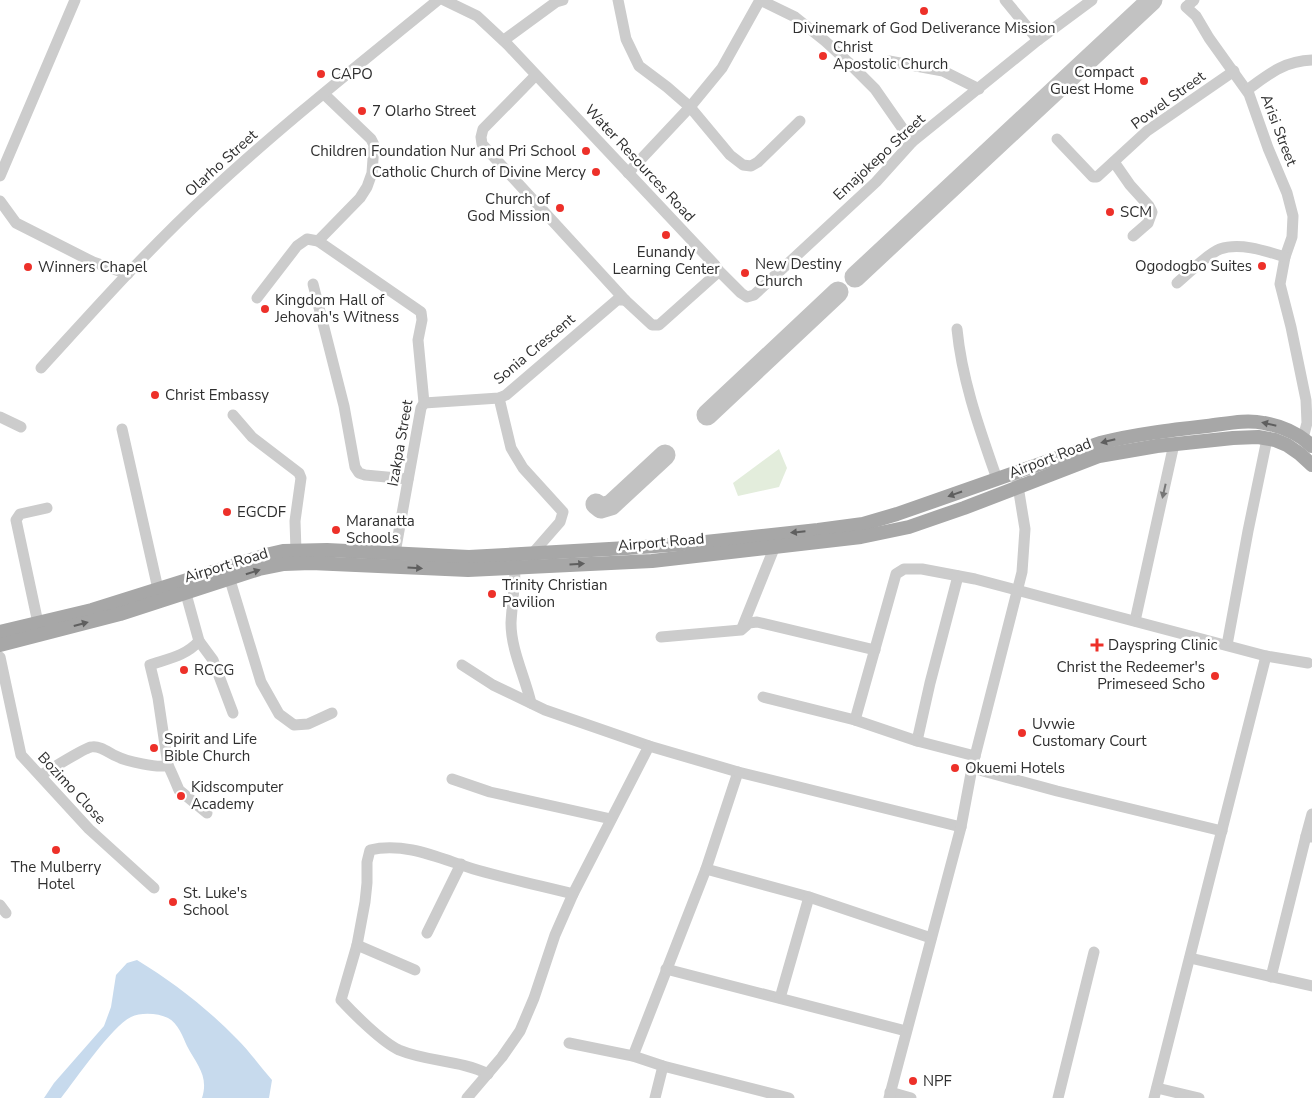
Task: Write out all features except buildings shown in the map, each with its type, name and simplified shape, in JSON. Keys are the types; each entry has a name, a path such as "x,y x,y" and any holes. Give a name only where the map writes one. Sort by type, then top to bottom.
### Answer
{"main road":[{"name":"Airport Road","path":"0,645 92,610 270,554 327,550 469,557 776,546 861,537 909,527 1100,443 1143,433 1241,422 1264,422 1283,428 1308,442"},
{"name":"Airport Road","path":"0,632 38,622 57,624 186,594 276,566 311,563 468,570 652,560 697,549 863,524 997,479 1017,480 1099,456 1174,444 1233,438 1267,439 1287,445 1312,465"}],"street":[{"path":"0,176 75,0"},
{"name":"Olarho Street","path":"41,368 128,274 208,193 438,0"},
{"name":"Water Resources Road","path":"444,0 477,16 504,40 716,265 718,270"},
{"path":"504,40 556,2 563,0"},
{"path":"618,0 626,39 639,66 690,107 730,155 743,166 750,166 758,162 800,121"},
{"path":"628,173 690,107 722,68 760,0 795,17 848,62 875,89 912,142"},
{"path":"1005,0 1038,40"},
{"name":"Emajokepo Street","path":"718,270 741,293 747,297 754,295 876,182 912,142 1038,40 1092,0"},
{"name":"Arisi Street","path":"1194,0 1186,8 1196,16 1209,38 1247,90 1287,193 1293,216 1292,237 1285,257 1280,284 1306,400 1308,442"},
{"path":"1247,90 1277,68 1298,60 1312,60"},
{"path":"889,61 943,71 979,89"},
{"name":"Powel Street","path":"1056,138 1093,177 1097,177 1147,131 1234,71"},
{"path":"536,75 483,129 482,144 625,300 652,325 659,326 715,275 718,270"},
{"path":"257,298 297,246 307,240 318,241 360,198 367,187 372,173 374,145 371,138 324,94"},
{"path":"1114,162 1152,212 1148,223 1133,236"},
{"path":"0,201 16,223 93,262 128,274"},
{"name":"Izakpa Street","path":"318,241 421,312 422,320 418,340 424,403 421,408 395,553"},
{"path":"1177,283 1200,262 1220,249 1255,249 1285,257"},
{"path":"312,284 344,406 355,467 359,473 365,475 408,479"},
{"name":"Sonia Crescent","path":"424,403 499,398 617,300 625,300"},
{"path":"957,329 960,357 972,407 997,479"},
{"path":"499,398 511,448 523,468 563,512 560,522 532,554"},
{"path":"233,415 252,437 299,473 301,478 295,521 296,551"},
{"path":"0,417 21,427"},
{"path":"122,429 158,589"},
{"path":"1227,645 1251,512 1267,439"},
{"path":"1135,621 1174,444"},
{"path":"911,1098 889,1095 961,827 973,762 1022,572 1025,529 1017,480"},
{"path":"38,622 16,520 20,514 47,508"},
{"path":"741,630 776,546"},
{"path":"515,568 511,624 520,669 527,685 531,703"},
{"path":"855,720 896,574 904,569 922,569 958,576 1266,656 1308,663"},
{"path":"917,741 958,576"},
{"path":"230,580 261,682 279,714 294,725 308,724 332,712"},
{"path":"186,594 198,641 213,660 233,713"},
{"path":"661,636 741,630 749,623 757,622 875,650"},
{"path":"198,641 186,653 150,665 158,698 168,765 178,790 207,813"},
{"path":"1199,1098 1156,1093 1266,656"},
{"name":"Bozimo Close","path":"0,657 22,755 89,829 154,888"},
{"path":"462,665 494,686 545,710 649,746 738,772 961,827"},
{"path":"763,697 855,720 1057,791 1222,831"},
{"path":"467,1098 502,1057 520,1031 534,998 555,935 611,819 649,746"},
{"path":"41,775 91,747 102,748 118,758 154,766 166,767 168,765"},
{"path":"633,1056 706,869 738,772"},
{"path":"452,779 490,792 611,819"},
{"path":"1271,977 1309,837 1312,814"},
{"path":"488,1074 474,1067 398,1050 384,1040 341,1000 342,991 357,945 365,902 367,862 370,850 393,848 422,852 475,869 574,894"},
{"path":"427,933 461,864"},
{"path":"706,869 809,897 931,938"},
{"path":"780,998 809,897"},
{"path":"357,945 415,970"},
{"path":"1058,1098 1094,952"},
{"path":"1190,958 1312,986"},
{"path":"666,969 906,1030"},
{"path":"569,1043 633,1056 663,1066 785,1098"},
{"path":"655,1098 663,1066"}],"green space":[{"path":"779,449 787,468 779,487 738,496 733,483"}],"water":[{"path":"137,960 189,996 226,1028 272,1080 269,1098 202,1098 204,1083 201,1071 175,1023 159,1015 140,1014 131,1017 114,1031 61,1098 44,1098 54,1083 104,1026 111,1007 116,975 127,963"}],"taxiway":[{"path":"855,277 1152,0"},
{"path":"707,415 838,292"},
{"path":"596,504 601,508 611,505 665,455"}],"place":[{"name":"Divinemark of God Deliverance Mission","path":"924,11"},
{"name":"Christ Apostolic Church","path":"823,56"},
{"name":"CAPO","path":"321,74"},
{"name":"Compact Guest Home","path":"1144,81"},
{"name":"7 Olarho Street","path":"362,111"},
{"name":"Children Foundation Nur and Pri School","path":"586,151"},
{"name":"Catholic Church of Divine Mercy","path":"596,172"},
{"name":"Church of God Mission","path":"560,208"},
{"name":"SCM","path":"1110,212"},
{"name":"Eunandy Learning Center","path":"666,235"},
{"name":"Ogodogbo Suites","path":"1262,266"},
{"name":"Winners Chapel","path":"28,267"},
{"name":"New Destiny Church","path":"745,273"},
{"name":"Kingdom Hall of Jehovah's Witness","path":"265,309"},
{"name":"Christ Embassy","path":"155,395"},
{"name":"EGCDF","path":"227,512"},
{"name":"Maranatta Schools","path":"336,530"},
{"name":"Trinity Christian Pavilion","path":"492,594"},
{"name":"Dayspring Clinic","path":"1097,645"},
{"name":"RCCG","path":"184,670"},
{"name":"Christ the Redeemer's Primeseed Scho","path":"1215,676"},
{"name":"Uvwie Customary Court","path":"1022,733"},
{"name":"Spirit and Life Bible Church","path":"154,748"},
{"name":"Okuemi Hotels","path":"955,768"},
{"name":"Kidscomputer Academy","path":"181,796"},
{"name":"The Mulberry Hotel","path":"56,850"},
{"name":"St. Luke's School","path":"173,902"},
{"name":"NPF","path":"913,1081"}]}
